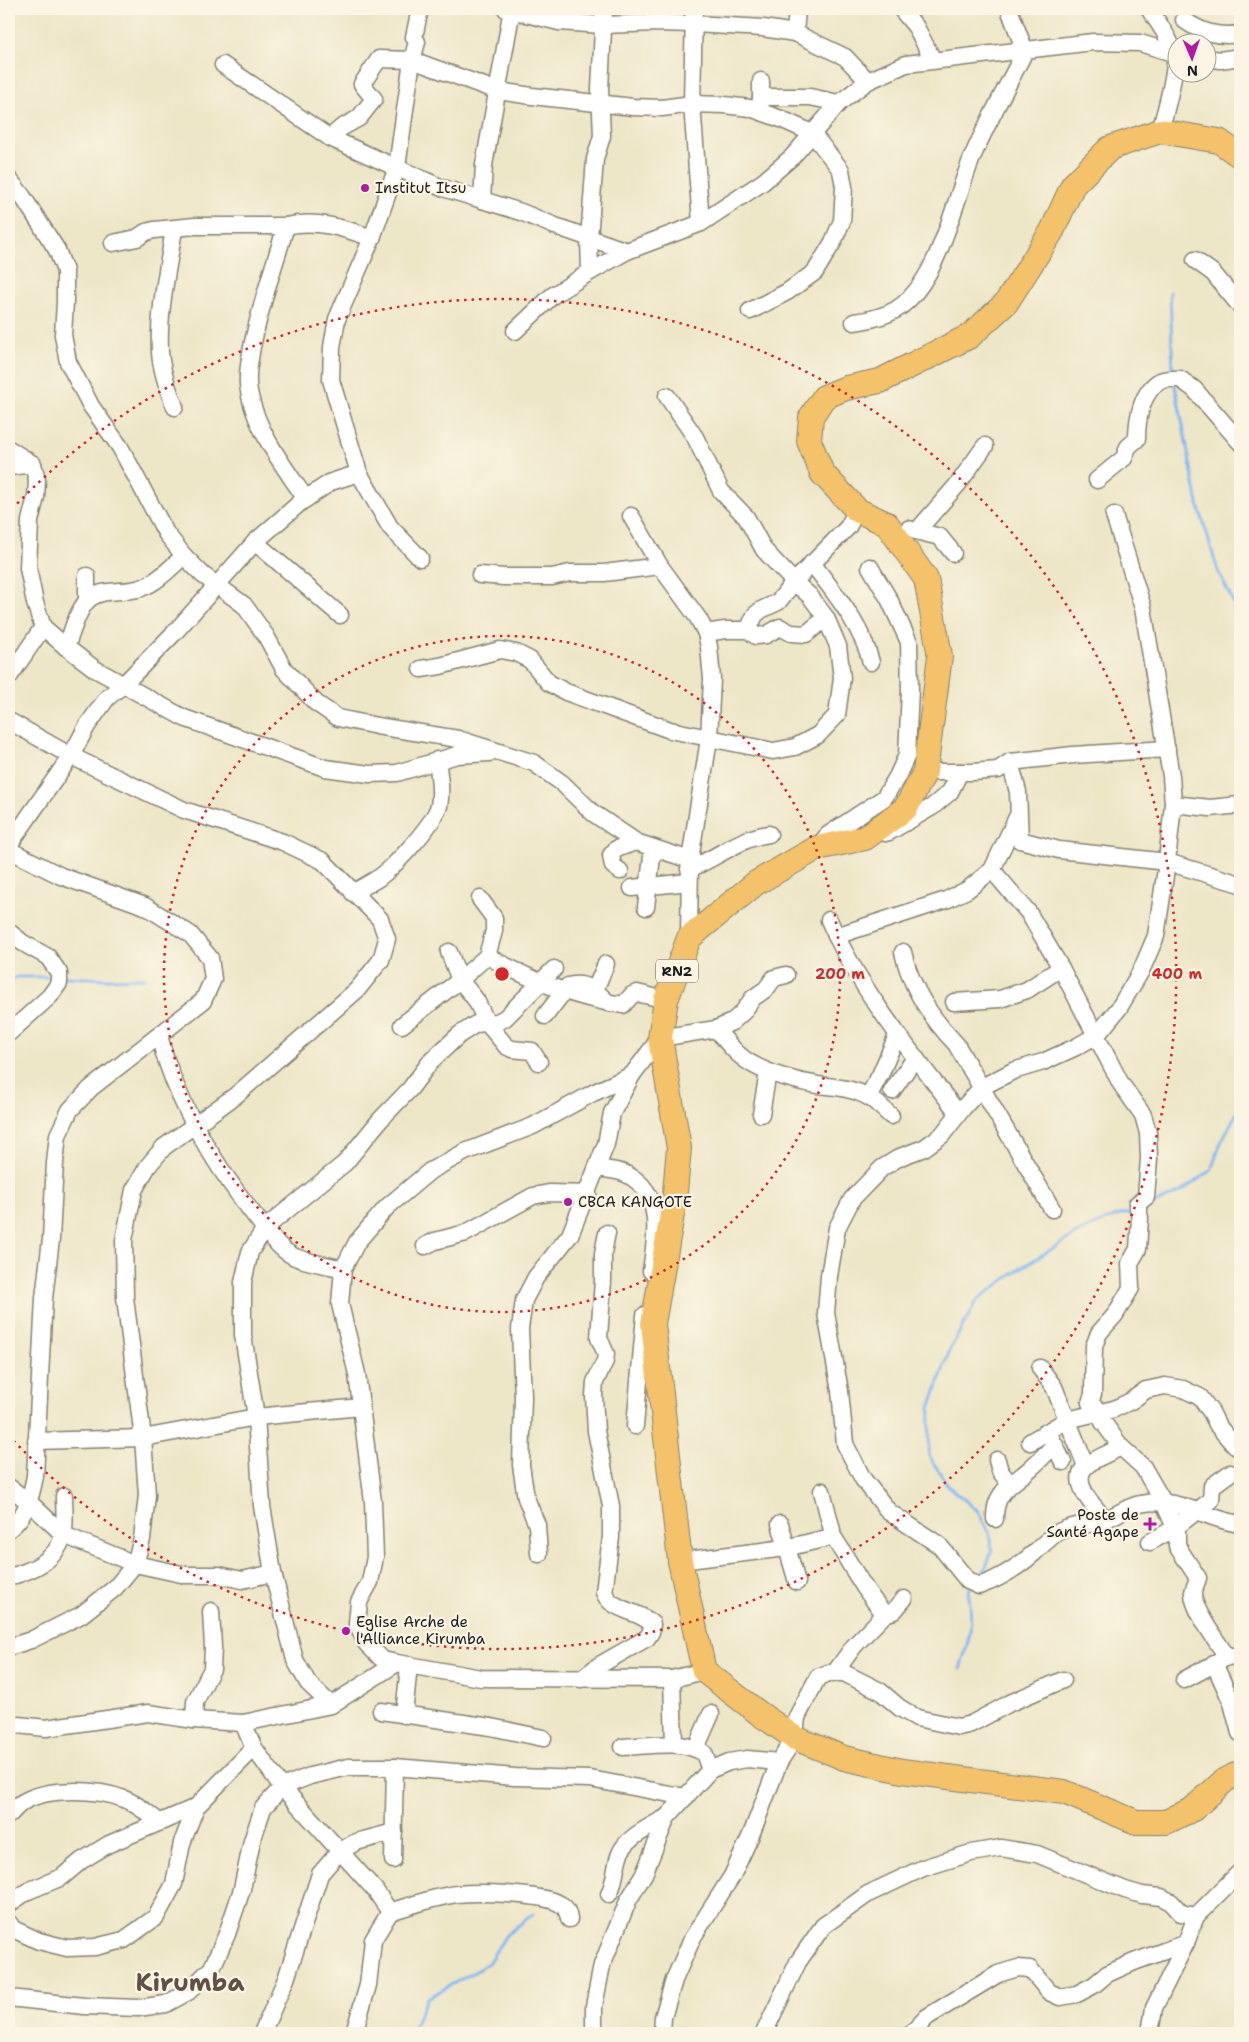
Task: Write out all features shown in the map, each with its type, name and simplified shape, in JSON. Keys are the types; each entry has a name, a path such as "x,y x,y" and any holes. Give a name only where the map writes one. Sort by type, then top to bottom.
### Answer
{"highway":[{"name":"RN2","path":"704,1671 680,1561 653,1324 674,1203 679,1148 660,1038 666,1000 689,938 756,883 817,848 865,838 906,808 925,772 940,656 926,579 887,524 857,510 822,473 809,441 811,416 824,397 846,388 880,382 970,336 1006,303 1052,231 1073,185 1110,148 1160,132 1219,141 1240,156"},
{"path":"704,1671 795,1738 844,1758 902,1771 1064,1792 1136,1822 1166,1822 1173,1819 1193,1809 1225,1780 1240,1773"}],"street":[{"path":"420,9 414,37 417,42 412,60 397,168 372,238 337,319 332,347 331,380 359,473 390,527 420,558"},
{"path":"482,200 484,165 498,91 510,9 560,22 604,17 656,23 694,16 795,33 845,57 868,81"},
{"path":"795,33 797,9"},
{"path":"900,9 916,27 933,60"},
{"path":"854,322 880,317 898,308 924,280 946,234 973,154 1024,51 1009,9"},
{"path":"1149,9 1166,36"},
{"path":"694,16 692,104 701,223"},
{"path":"590,272 595,159 602,136 600,104 604,17"},
{"path":"1184,20 1197,29 1212,34 1240,34"},
{"path":"515,331 552,296 590,272 627,251 701,223 763,182 792,157 839,103 868,81 906,64 1093,42 1140,43 1166,51"},
{"path":"1216,59 1240,57"},
{"path":"330,138 341,128 359,118 374,99 362,84 379,59 412,60 498,91 600,104 662,108 692,104 724,104 761,96 810,97 839,103"},
{"path":"222,65 330,138 440,188 521,212 590,239 627,251"},
{"path":"1160,132 1172,82"},
{"path":"750,311 787,292 815,272 833,242 842,221 844,187 841,170 812,133 781,118 761,96"},
{"path":"9,179 23,197 57,250 65,271 63,336 68,362 91,406 120,447 166,533 202,575 244,605 266,636 284,669 316,703 338,718 458,740 534,763 562,783 592,813 636,842 653,848 689,870"},
{"path":"113,244 137,238 146,232 196,226 286,226 299,223 331,226 372,238"},
{"path":"286,226 256,326 249,364 248,384 258,420 279,460 306,499"},
{"path":"174,229 163,304 160,353 170,396 176,407"},
{"path":"1195,260 1213,273 1240,306"},
{"path":"1097,480 1124,458 1128,447 1137,439 1139,417 1146,398 1160,382 1175,379 1194,389 1240,442"},
{"path":"421,669 440,666 500,650 516,653 530,660 548,683 566,692 670,730 773,750 795,747 818,735 837,715 842,678 838,646 826,618 810,596 764,550 746,517 721,491 695,437 667,396"},
{"path":"917,531 958,484 985,446"},
{"path":"9,449 33,464 37,480 36,497 30,521 28,568 34,603 43,627 66,648 96,669 184,718 325,768 369,774 397,773 457,755 500,752"},
{"path":"9,467 33,464"},
{"path":"9,845 71,756 87,726 107,698 124,684 176,632 216,584 255,542 306,499 332,482 359,473"},
{"path":"748,630 755,615 760,610 778,602 794,582 848,527 857,510"},
{"path":"1114,515 1144,608 1167,750 1173,804 1156,936 1141,971 1120,1008 1097,1034 1076,1047 1043,1062 1013,1071 982,1087 958,1113 942,1135 924,1148 900,1157 882,1168 852,1199 837,1228 829,1276 826,1313 840,1390 845,1444 863,1479 889,1512 938,1546 973,1584 1003,1575 1025,1560 1060,1531 1079,1524 1092,1524 1106,1520 1122,1510 1141,1504 1164,1503 1185,1506 1240,1524"},
{"path":"631,516 660,566 698,618 706,633 709,647 712,680 709,739 689,870 689,938"},
{"path":"887,524 940,537 953,553"},
{"path":"255,542 340,615"},
{"path":"86,601 95,595 143,588 184,556"},
{"path":"812,563 850,614 868,651 871,662"},
{"path":"480,574 504,577 552,577 570,573 604,573 660,566"},
{"path":"817,848 828,834 884,798 897,777 907,755 910,690 909,642 889,600 870,568"},
{"path":"66,648 86,601 87,576"},
{"path":"706,633 725,630 748,630 756,636 766,635 780,627 791,633 806,634 826,618"},
{"path":"9,677 43,627"},
{"path":"9,721 71,756 184,810 283,842 322,861 380,919 387,939 382,960 357,990 235,1096 164,1147 148,1166 134,1190 124,1240 125,1298 143,1438 147,1495 142,1539 135,1564 115,1588 81,1615 31,1640 9,1647"},
{"path":"925,772 998,770 1010,762 1073,755 1167,750"},
{"path":"353,893 380,876 401,858 434,818 439,805 438,760"},
{"path":"1010,762 1018,792 1020,840 1059,850 1167,862 1240,884"},
{"path":"865,838 889,832 932,807 950,792 960,772"},
{"path":"1173,804 1210,808 1240,805"},
{"path":"836,936 946,900 967,890 992,870 1019,812"},
{"path":"632,888 648,885 689,870 703,864 739,842 754,836 769,834"},
{"path":"620,871 613,866 611,855 616,849 636,842"},
{"path":"646,907 653,848"},
{"path":"9,850 61,876 146,906 190,934 210,958 213,980 203,1001 91,1088 70,1110 58,1135 51,1239 44,1298 35,1476 30,1503 9,1529"},
{"path":"992,870 1028,912 1097,1034 1121,1084 1144,1115 1148,1133 1149,1159 1146,1197 1138,1211 1138,1249 1130,1263 1131,1288 1115,1315 1099,1333 1094,1346 1093,1394 1090,1404 1098,1411 1103,1422 1121,1447 1143,1467 1164,1503 1175,1528 1177,1546 1198,1578 1193,1591 1193,1600 1227,1658 1232,1703 1240,1733"},
{"path":"402,1025 460,980 487,956 494,931 494,918 480,899"},
{"path":"829,920 865,987 897,1035 958,1113"},
{"path":"9,932 22,943 48,957 59,978 50,996 9,1033"},
{"path":"449,952 460,980 476,1000 487,1024 506,1046 512,1049 532,1051 539,1062"},
{"path":"903,952 907,972 915,991 942,1030 956,1044 982,1087 1018,1154 1052,1209"},
{"path":"487,956 540,982 593,1001 623,1006 632,995 637,993 666,1000"},
{"path":"595,990 606,964"},
{"path":"954,1002 1000,999 1027,990 1061,968"},
{"path":"331,1705 308,1683 295,1660 273,1573 262,1506 256,1417 243,1335 243,1282 250,1252 265,1228 345,1162 410,1088 431,1060 476,1024 497,1022 505,1018 554,969"},
{"path":"539,1554 537,1524 526,1498 520,1465 523,1397 520,1329 524,1300 536,1277 570,1235 588,1194 606,1144 612,1113 632,1075 660,1038 716,1029 732,1022 774,978 786,975"},
{"path":"545,1016 568,986 573,985 595,990 608,1003"},
{"path":"716,1029 750,1063 768,1072 817,1085 836,1086 868,1097 891,1116"},
{"path":"868,1097 881,1073 897,1035"},
{"path":"159,1036 167,1063 194,1125 235,1190 265,1228 295,1257 343,1270"},
{"path":"892,1091 915,1058"},
{"path":"761,1114 768,1072"},
{"path":"632,1075 593,1093 533,1126 465,1152 430,1171 388,1207 357,1242 343,1270 340,1304 357,1374 373,1502 374,1557 370,1582 359,1602 357,1622 366,1643 383,1660 481,1678 672,1679 704,1671"},
{"path":"597,1168 626,1174 637,1181 648,1195 655,1213 656,1233 644,1319 635,1426"},
{"path":"424,1246 434,1241 466,1233 533,1196 549,1193 588,1194"},
{"path":"581,1679 598,1666 647,1638 651,1632 652,1624 646,1618 611,1603 606,1599 604,1592 610,1537 610,1506 596,1431 594,1396 595,1382 605,1361 606,1354 599,1338 603,1253 607,1233"},
{"path":"1040,1368 1054,1387 1086,1466"},
{"path":"995,1519 995,1508 1002,1492 1031,1468 1067,1420 1122,1406 1146,1390 1165,1386 1183,1389 1200,1397 1218,1426 1235,1446"},
{"path":"36,1441 143,1438 256,1417 361,1407"},
{"path":"1030,1442 1052,1438"},
{"path":"1052,1438 1064,1462"},
{"path":"1106,1520 1091,1502 1082,1487 1080,1477 1086,1466 1121,1447"},
{"path":"997,1460 1000,1471 1010,1484"},
{"path":"1150,1542 1175,1528 1211,1500 1212,1486 1230,1472"},
{"path":"9,1487 30,1503 64,1536 135,1564 186,1575 218,1576 242,1580 273,1573"},
{"path":"822,1492 832,1535 870,1598 884,1614"},
{"path":"9,1577 31,1571 44,1563 54,1552 64,1536 64,1496"},
{"path":"780,1524 796,1582"},
{"path":"680,1561 786,1548 827,1538 832,1535"},
{"path":"836,1671 854,1646 884,1614 894,1611 904,1599"},
{"path":"194,1720 195,1702 213,1664 211,1611"},
{"path":"1184,1680 1227,1658"},
{"path":"9,1724 46,1728 148,1713 194,1720 243,1722 331,1705 403,1664"},
{"path":"403,1664 404,1715"},
{"path":"662,2033 663,2017 674,1980 694,1936 732,1876 751,1835 779,1762 795,1738 797,1717 818,1677 836,1671 844,1673 880,1692 900,1708 918,1718 959,1727 971,1724 1010,1703 1063,1680"},
{"path":"672,1679 674,1744"},
{"path":"381,1711 491,1727 543,1738"},
{"path":"696,1748 711,1714"},
{"path":"243,1722 254,1748 282,1788 375,1890 390,1912"},
{"path":"623,1747 674,1744 696,1748 704,1752 710,1770"},
{"path":"9,1904 28,1891 62,1877 82,1861 109,1844 196,1806 254,1748"},
{"path":"609,1894 616,1878 619,1855 629,1842 667,1817 710,1770 729,1762 747,1759 779,1762"},
{"path":"9,1998 84,2006 138,2008 166,2004 188,1992 212,1968 227,1934 242,1889 252,1841 263,1808 282,1788 310,1776 348,1767 395,1766 515,1777 590,1779 686,1797"},
{"path":"393,1860 395,1766"},
{"path":"9,1815 22,1802 52,1792 86,1791 123,1799 142,1809 159,1822"},
{"path":"9,1923 13,1929 39,1941 67,1948 95,1947 124,1940 156,1917 174,1884 182,1843 196,1806"},
{"path":"594,2033 594,2006 602,1965 628,1901 644,1874 667,1817"},
{"path":"262,2033 286,1979 320,1874 339,1852 356,1842 394,1832"},
{"path":"764,2033 798,1962 823,1926 868,1894 922,1868 971,1853 1001,1848 1037,1854 1125,1890 1161,1897 1171,1902 1181,1913 1196,1916"},
{"path":"1150,2033 1154,2008 1186,1942 1196,1916 1240,1872"},
{"path":"354,2033 368,1985 373,1940 390,1912 432,1899 457,1894 484,1893 548,1899 562,1905 567,1911 569,1919"},
{"path":"912,2033 927,2017 998,1974 1018,1968 1030,1969 1049,1992 1060,1997 1077,1994 1094,1985 1107,1974 1186,1942"}],"waterway":[{"path":"1170,292 1173,374"},
{"path":"1175,385 1198,504 1218,571 1240,616"},
{"path":"9,981 17,977 54,977"},
{"path":"65,977 144,978"},
{"path":"1144,1209 1182,1191 1211,1170 1222,1140 1240,1107"},
{"path":"978,1579 983,1574 992,1551 989,1533 978,1511 949,1487 929,1456 930,1408 950,1349 978,1299 1024,1266 1078,1233 1116,1216 1133,1212"},
{"path":"960,1669 970,1631 971,1613 968,1591 970,1588"},
{"path":"414,2033 414,2026 427,1998 487,1965 506,1935 533,1914"}],"place":[{"name":"Institut Itsu","path":"365,188"},
{"name":"CBCA KANGOTE","path":"568,1202"},
{"name":"Poste de Santé Agape","path":"1150,1524"},
{"name":"Eglise Arche de l'Alliance Kirumba","path":"346,1631"}],"district":[{"name":"Kirumba","path":"190,1982"}]}
